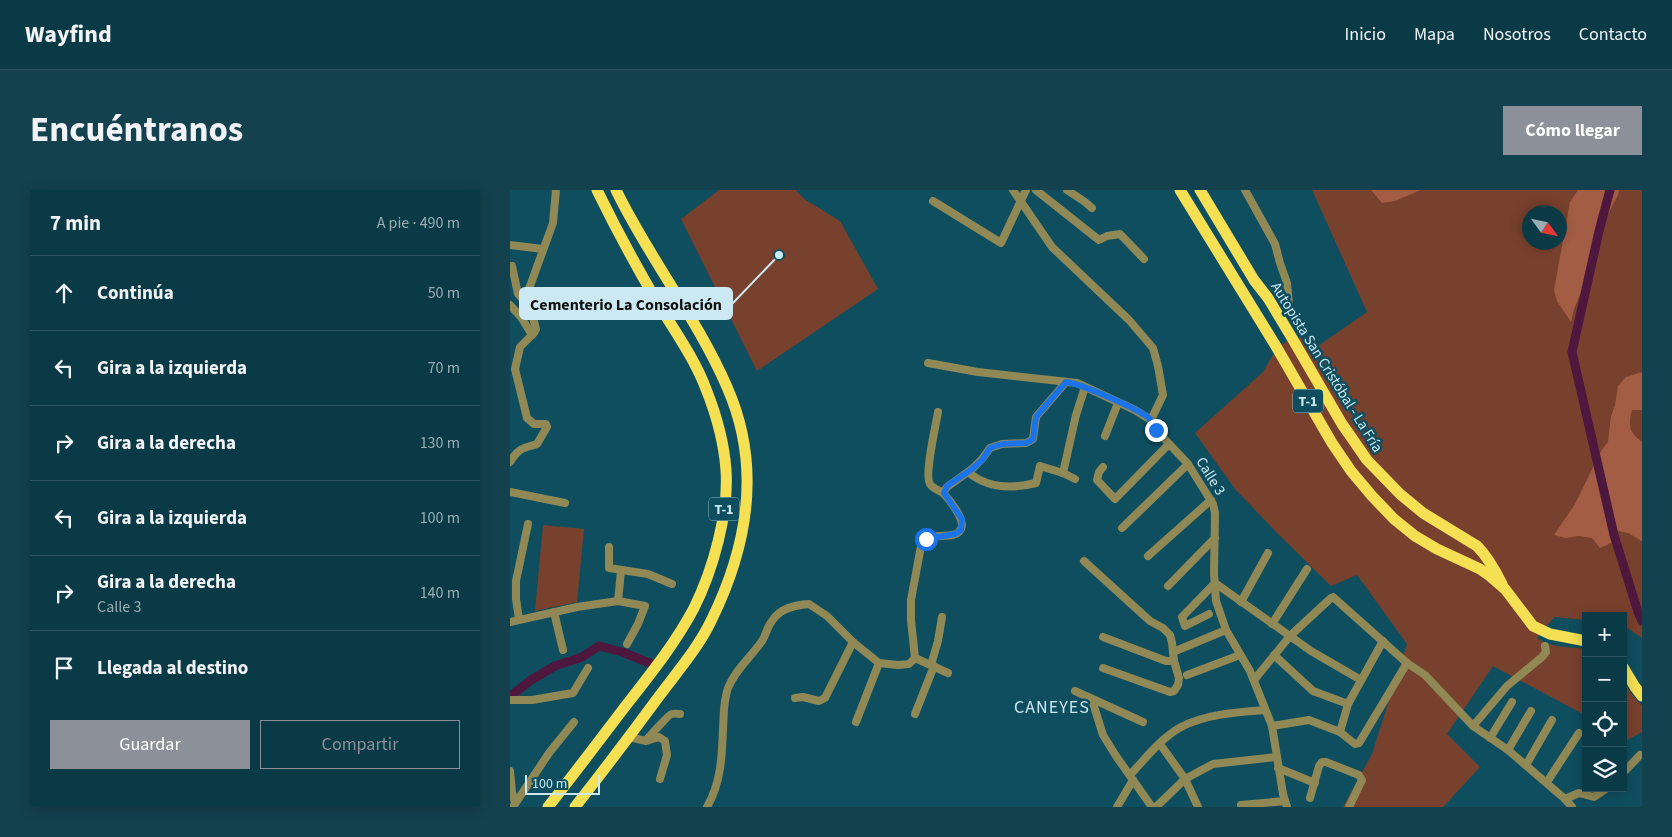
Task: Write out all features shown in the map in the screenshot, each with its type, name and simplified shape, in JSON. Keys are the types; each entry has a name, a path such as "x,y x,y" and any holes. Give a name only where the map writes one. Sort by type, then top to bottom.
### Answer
{"highway":[{"name":"T-1","path":"548,807 654,669 694,609 715,551 726,493 726,470 719,427 706,389 694,364 616,228 597,190"},
{"name":"T-1","path":"576,807 693,651 711,622 738,554 745,520 746,453 739,419 728,389 710,349 636,229 616,190"},
{"name":"T-1","path":"1180,190 1277,348 1332,443 1351,471 1383,508 1415,536 1437,549 1480,569 1504,589 1539,630 1582,640"},
{"name":"Autopista San Cristóbal - La Fría","path":"1200,190 1254,280 1268,298 1342,424 1367,460 1400,494 1422,512 1477,546 1495,570 1504,589"},
{"path":"1627,674 1642,696"}],"street":[{"path":"510,462 519,449 537,444 547,427 546,424 534,424 527,418 515,369 520,347 536,329 526,302 532,278 553,223 556,190"},
{"path":"1013,190 1052,248 1133,324 1153,348 1158,366 1162,395 1151,420"},
{"path":"933,201 1001,243 1026,190"},
{"path":"1036,190 1099,240 1107,236 1120,234 1144,260"},
{"path":"1067,190 1092,208"},
{"path":"1245,190 1275,244 1287,284 1289,304"},
{"path":"510,245 543,249"},
{"path":"512,266 518,294 526,302"},
{"path":"510,305 532,335"},
{"name":"Calle 3","path":"928,363 978,372 1077,383 1151,420 1156,430 1188,464 1211,500 1215,513 1216,601 1226,630 1254,680 1272,726 1276,757 1286,804"},
{"path":"944,493 951,482 968,472 982,460 990,448 1002,444 1026,443 1033,439 1036,417 1066,382"},
{"path":"1063,472 1076,415 1085,387"},
{"path":"1106,436 1118,402"},
{"path":"915,658 911,600 922,546 926,539 955,534 961,530 962,524 958,513 944,493 931,485 928,480 930,450 938,412"},
{"path":"1103,467 1099,472 1097,480 1115,499 1169,444"},
{"path":"1122,528 1188,464"},
{"path":"968,472 977,480 994,486 1023,486 1036,483 1040,466 1063,472 1075,479"},
{"path":"510,492 565,503"},
{"path":"1148,556 1211,500"},
{"path":"519,619 516,582 528,524"},
{"path":"1168,586 1215,538"},
{"path":"609,547 609,568 648,574 672,584"},
{"path":"1241,602 1268,553"},
{"path":"1084,561 1150,621 1168,633 1171,638 1179,680 1177,687 1172,692 1160,690 1103,668"},
{"path":"1272,624 1307,569"},
{"path":"618,601 621,571"},
{"path":"1210,614 1185,626 1182,617 1215,583 1327,661 1361,680"},
{"path":"1254,680 1290,636 1333,597 1407,663 1425,675 1473,726 1508,750 1547,782 1572,807"},
{"path":"510,622 576,606 618,601 645,606 638,624 626,644"},
{"path":"707,807 714,792 721,768 723,714 729,686 761,642 772,620 787,608 809,604 828,616 853,642 879,663 909,664 915,658"},
{"path":"554,612 563,650"},
{"path":"915,714 932,666 942,617"},
{"path":"1103,637 1166,661 1226,630"},
{"path":"1340,732 1348,704 1383,641"},
{"path":"795,698 803,697 819,701 825,698 853,642"},
{"path":"1473,726 1506,686 1542,657 1546,652 1545,646"},
{"path":"1187,675 1240,655"},
{"path":"1274,655 1313,691 1348,704"},
{"path":"915,658 948,672"},
{"path":"856,722 879,663"},
{"path":"1272,726 1310,720 1340,732 1355,744 1359,743 1407,663"},
{"path":"510,700 532,700 573,693 588,668"},
{"path":"1075,691 1143,722"},
{"path":"1092,700 1103,735 1152,807"},
{"path":"1490,738 1512,702"},
{"path":"1116,807 1131,778 1160,744 1180,727 1197,720 1265,710"},
{"path":"1508,750 1531,711"},
{"path":"646,741 668,716 672,713 680,714"},
{"path":"1526,766 1552,720"},
{"path":"514,805 549,752 574,722"},
{"path":"1547,782 1579,733"},
{"path":"629,737 646,741 659,737 664,739 667,744 667,755 660,779"},
{"path":"1160,744 1184,779 1198,807"},
{"path":"1627,769 1640,755"},
{"path":"1156,807 1184,779 1213,764 1276,757"},
{"path":"1310,798 1319,766 1324,762 1359,775 1362,780 1349,807"},
{"path":"1278,768 1315,783"},
{"path":"510,770 510,784 514,805"},
{"path":"1566,799 1579,792 1594,797 1601,792"},
{"path":"1241,805 1286,804"},
{"path":"514,805 524,807"}],"shaded area":[{"path":"719,190 796,190 804,199 840,221 878,289 757,371 681,219"},
{"path":"1312,190 1642,190 1642,638 1627,628 1627,612 1582,612 1582,620 1554,617 1537,638 1548,644 1582,649 1582,714 1493,666 1447,734 1480,767 1443,807 1343,807 1372,754 1407,644 1357,575 1331,586 1235,489 1195,433 1263,372 1277,348 1292,338 1303,338 1318,346 1367,312"},
{"path":"1371,190 1421,190 1395,201 1382,203"},
{"path":"1578,190 1619,190 1593,243 1590,271 1574,309 1571,322 1557,301 1554,290 1561,250 1567,250 1567,218 1570,202"},
{"path":"1642,372 1642,410 1632,410 1630,425 1634,435 1642,442 1642,541 1628,533 1615,530 1613,542 1600,548 1592,538 1579,536 1566,538 1554,535 1575,504 1601,451 1608,442 1611,416 1618,386 1626,377"},
{"path":"543,525 584,529 577,602 535,611"},
{"path":"1627,686 1642,706 1642,732 1627,740"}],"waterway":[{"path":"1610,190 1572,352 1614,535 1642,621"},
{"path":"510,695 555,666 582,657 599,646 622,652 652,664"}],"place":[{"name":"Cementerio La Consolación","path":"779,255"}],"district":[{"name":"CANEYES","path":"1052,707"}],"route":[{"path":"926,539 955,534 961,530 962,519 944,493 947,486 972,469 982,460 990,448 1002,444 1026,443 1033,439 1036,417 1066,382 1077,383 1135,410 1151,420 1156,430"}]}
